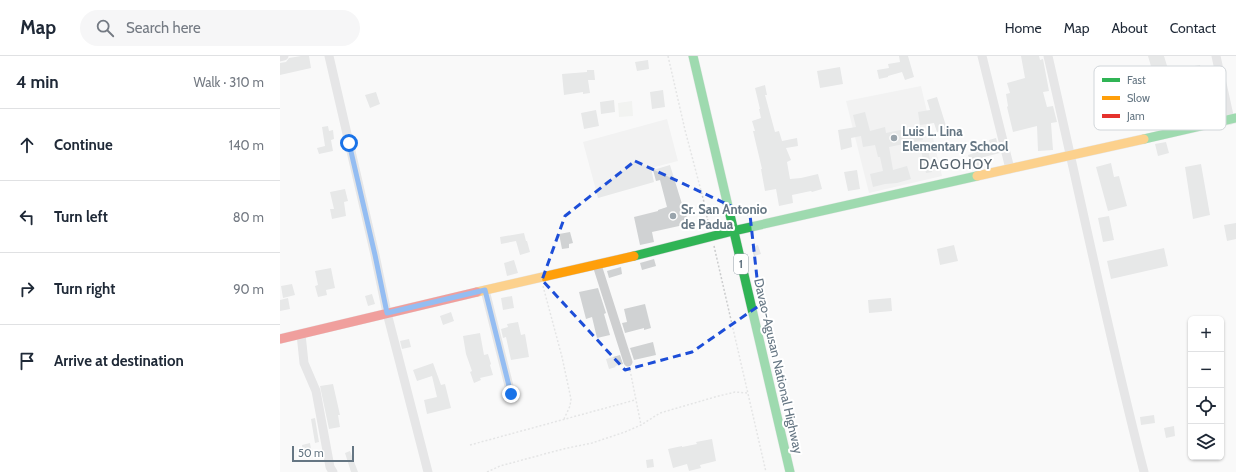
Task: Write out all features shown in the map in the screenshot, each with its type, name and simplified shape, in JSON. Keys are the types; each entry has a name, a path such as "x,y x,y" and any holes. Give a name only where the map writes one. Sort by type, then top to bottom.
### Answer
{"main road":[{"name":"Davao-Agusan National Highway","path":"693,56 790,472"},
{"path":"280,339 540,277 598,265 710,236 1185,130"}],"street":[{"path":"280,57 284,56"},
{"path":"329,56 374,249 387,313 428,472"},
{"path":"982,56 1010,169"},
{"path":"1048,56 1144,472"},
{"path":"1216,56 1219,66"},
{"path":"1226,93 1233,119"},
{"path":"598,265 628,362"},
{"path":"485,290 511,394"},
{"path":"301,334 304,363 316,391 330,467 333,472"}],"path":[{"path":"668,56 686,137 704,202 710,236 724,284 727,303 766,472"},
{"path":"540,277 562,357 571,399 570,406 564,418"},
{"path":"628,362 641,425"},
{"path":"487,472 500,466 592,443 626,432 641,425 660,413 735,392 748,393"},
{"path":"470,445 564,418 635,400"}],"highlighted area":[{"path":"635,161 750,215 760,305 692,352 625,370 542,280 565,216"}],"shaded area":[{"name":"Luis L. Lina Elementary School","path":"921,86 942,176 869,193 846,101"},
{"path":"632,101 633,116 619,117 618,103"},
{"path":"667,119 678,161 651,168 654,182 598,198 583,142"}],"building":[{"path":"309,56 311,68 280,75 280,63 286,62 289,58"},
{"path":"899,56 908,56 914,77 905,80 902,72 879,79 877,70 889,68 888,64 900,62"},
{"path":"1021,56 1039,56 1040,60 1043,59 1049,91 1043,92 1047,107 1053,106 1057,122 1051,123 1053,150 1038,151 1037,126 1013,132 1007,107 1006,94 1010,93 1007,83 1025,78"},
{"path":"1148,56 1164,56 1167,66 1151,66"},
{"path":"648,60 649,69 637,71 635,62"},
{"path":"840,67 843,84 820,88 817,71"},
{"path":"587,70 594,70 595,80 588,80 590,93 583,94 583,92 564,95 562,74 587,72"},
{"path":"765,85 767,95 765,95 775,132 779,131 782,141 797,138 798,146 786,148 791,160 787,162 790,179 818,174 822,189 792,195 793,203 779,206 776,189 765,191 762,169 753,131 755,131 752,121 761,118 755,88"},
{"path":"663,90 665,107 652,109 650,92"},
{"path":"376,92 380,104 370,108 365,95"},
{"path":"937,97 947,129 937,132 934,123 920,125 918,112 930,110 927,100"},
{"path":"614,100 615,112 601,114 600,102"},
{"path":"596,110 599,126 584,129 581,113"},
{"path":"865,112 870,131 885,127 886,133 920,126 923,140 889,147 893,170 907,166 911,179 873,187 870,174 883,171 880,157 878,157 875,145 863,147 861,136 851,138 852,147 841,150 838,130 856,127 853,115"},
{"path":"328,126 329,131 333,130 334,139 331,140 333,151 319,154 317,148 325,146 322,127"},
{"path":"996,138 1000,153 984,157 986,164 972,169 968,155 991,147 989,140"},
{"path":"1166,142 1169,153 1158,156 1155,144"},
{"path":"928,148 932,172 926,173 921,150"},
{"path":"1111,163 1114,177 1119,176 1127,206 1108,211 1096,167"},
{"path":"1201,164 1210,215 1193,219 1185,167"},
{"path":"670,165 682,204 684,204 688,224 652,232 654,242 640,245 634,217 658,211 667,207 660,180 656,181 653,170"},
{"path":"857,170 860,189 848,191 844,172"},
{"path":"345,189 348,201 344,202 346,216 332,219 330,209 334,209 330,192"},
{"path":"1109,216 1114,240 1103,242 1098,218"},
{"path":"1236,223 1236,239 1227,241 1224,225"},
{"path":"570,232 573,243 569,244 569,248 562,249 559,234"},
{"path":"524,233 530,252 520,255 516,241 501,244 500,237"},
{"path":"758,245 761,254 754,256 752,247"},
{"path":"954,245 958,261 940,265 937,249"},
{"path":"1164,248 1168,266 1111,279 1107,261"},
{"path":"654,259 656,266 642,270 640,263"},
{"path":"514,260 518,273 507,276 504,263"},
{"path":"621,267 622,274 609,278 607,271"},
{"path":"331,268 335,288 326,290 327,295 318,297 315,286 318,285 315,271"},
{"path":"292,284 295,295 283,298 281,286"},
{"path":"598,288 606,313 604,314 610,335 597,338 592,317 586,319 579,292"},
{"path":"372,294 375,304 368,306 365,296"},
{"path":"512,296 514,308 503,310 501,298"},
{"path":"288,298 290,309 280,311 280,300"},
{"path":"891,298 892,311 869,313 868,300"},
{"path":"645,304 651,328 644,330 644,328 625,333 622,323 627,322 624,309"},
{"path":"451,312 454,321 443,325 440,316"},
{"path":"518,322 521,335 525,334 529,357 511,360 506,337 503,338 501,329 508,327 507,324"},
{"path":"480,333 484,355 488,354 493,375 480,378 481,380 474,383 470,372 472,371 466,354 463,336"},
{"path":"409,339 411,347 402,349 400,341"},
{"path":"653,342 656,355 634,360 630,348"},
{"path":"620,355 623,364 609,369 606,359"},
{"path":"433,363 441,385 445,384 451,408 427,414 424,400 437,397 432,376 417,381 413,370"},
{"path":"333,384 340,415 338,415 340,427 329,429 320,386"},
{"path":"1154,415 1155,423 1141,425 1140,417"},
{"path":"315,418 319,442 315,443 311,419"},
{"path":"1174,426 1175,436 1166,438 1164,428"},
{"path":"712,439 716,461 700,465 701,468 689,471 687,464 673,468 668,449 697,444 696,442"},
{"path":"310,443 312,455 304,457 302,445"},
{"path":"350,451 358,472 351,472 345,453"},
{"path":"653,459 654,467 647,468 646,460"}],"traffic: fast":[{"path":"693,56 790,472"},
{"path":"1226,120 1236,118"},
{"path":"1144,139 1183,130"},
{"path":"634,256 733,231 977,176"}],"traffic: slow":[{"path":"977,176 1144,139"},
{"path":"477,292 634,256"}],"traffic: jam":[{"path":"280,339 477,292"}],"place":[{"name":"Luis L. Lina Elementary School","path":"894,138"},
{"name":"Sr. San Antonio de Padua","path":"673,216"}],"district":[{"name":"DAGOHOY","path":"956,164"}],"route":[{"path":"349,143 387,313 485,290 511,394"}]}
